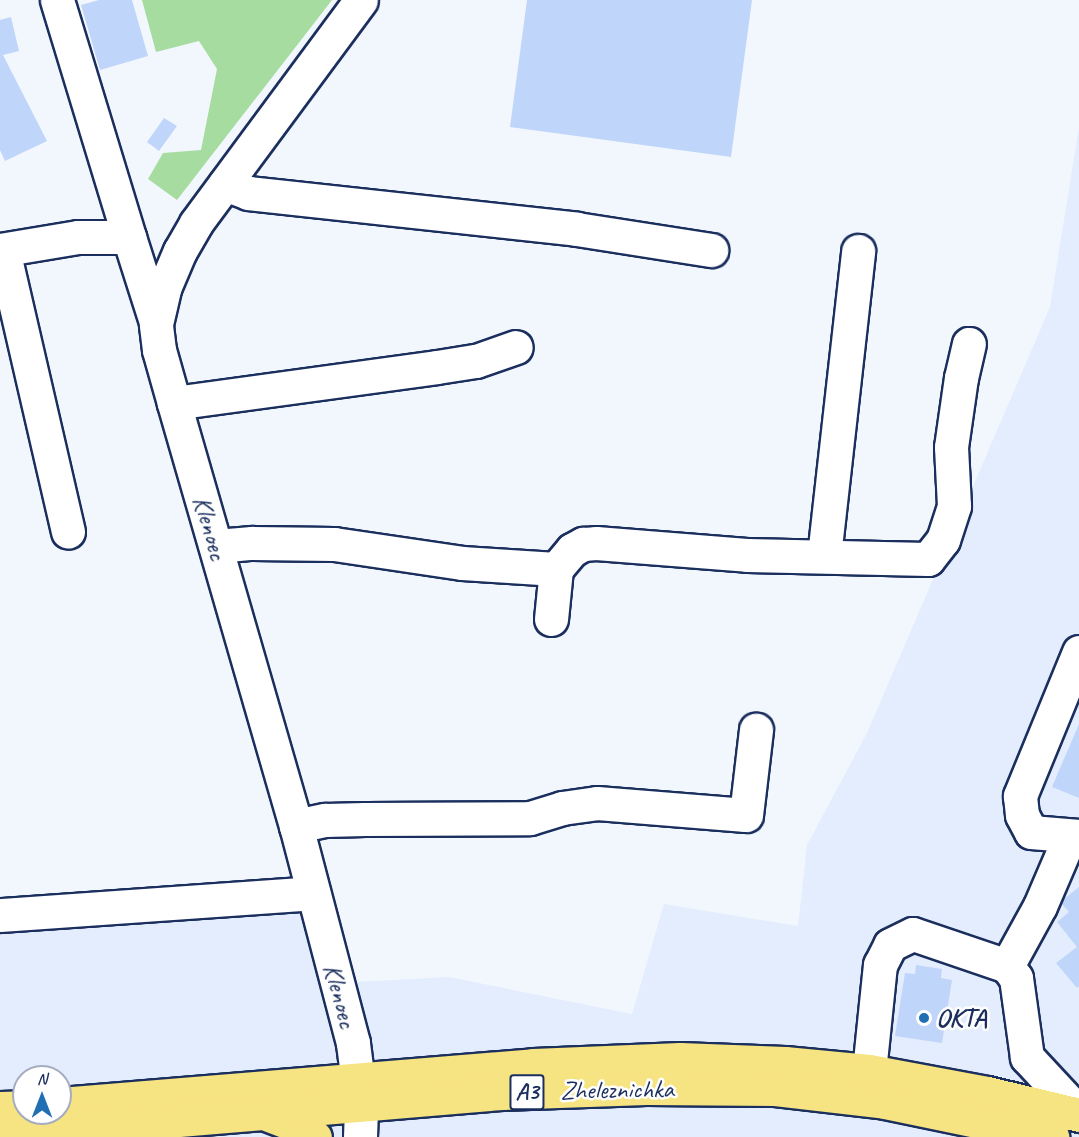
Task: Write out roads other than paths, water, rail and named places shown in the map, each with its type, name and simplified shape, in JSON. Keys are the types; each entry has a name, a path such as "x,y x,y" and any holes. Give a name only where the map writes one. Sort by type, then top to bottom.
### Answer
{"main road":[{"name":"Zheleznichka","path":"0,1135 265,1114 360,1092 533,1065 680,1059 785,1063 869,1071 987,1093 1079,1114"},
{"name":"Zheleznichka","path":"72,1104 360,1092 501,1093 646,1088 775,1089 885,1102 1052,1137"},
{"path":"265,1114 300,1127 315,1137"}],"street":[{"path":"57,0 156,324"},
{"name":"Klenoec","path":"360,1137 360,1092 353,1043 296,826 159,350 156,324 165,286 180,251 196,223 361,0"},
{"path":"225,184 248,193 577,229 711,250"},
{"path":"68,532 2,250 78,237 129,237"},
{"path":"824,556 858,251"},
{"path":"551,619 556,569 572,550 596,543 747,555 928,559 943,540 954,506 951,447 961,378 969,344"},
{"path":"174,403 447,366 476,361 516,347"},
{"path":"216,546 252,543 334,544 462,563 556,569"},
{"path":"1007,966 1075,836 1031,832 1022,815 1020,796 1079,652"},
{"path":"296,826 325,820 530,818 562,808 597,803 746,815 756,730"},
{"path":"0,915 314,893"},
{"path":"869,1071 880,965 890,945 913,934 1007,966 1016,978 1027,1057 1079,1114"}],"place":[{"name":"OKTA","path":"924,1018"}]}
